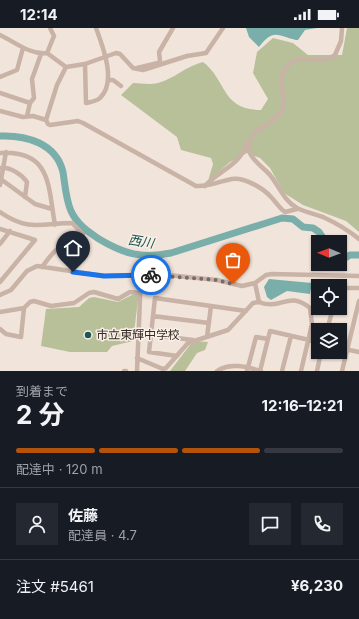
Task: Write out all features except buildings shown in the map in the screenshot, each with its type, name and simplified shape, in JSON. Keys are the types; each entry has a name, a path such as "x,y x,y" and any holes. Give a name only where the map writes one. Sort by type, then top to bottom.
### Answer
{"street":[{"path":"47,53 54,36 50,28"},
{"path":"85,64 86,103 100,99 108,87 106,56 96,28"},
{"path":"136,68 158,63 160,61 160,49 172,28"},
{"path":"0,35 23,48 41,54 47,53 66,67 85,64 116,53 120,54 128,65 143,70 187,56 206,53 223,28"},
{"path":"203,187 212,177 238,160 244,151 246,144 249,143 255,133 275,119 280,112 283,101 281,83 286,67 294,60 302,59 322,61 329,59 338,50 342,28"},
{"path":"0,77 17,70 23,48"},
{"path":"27,116 30,103 34,98 32,79 41,54"},
{"path":"46,120 57,85 66,67"},
{"path":"108,80 113,80 121,86"},
{"path":"0,93 30,103"},
{"path":"0,111 33,116 46,120 50,125 78,121 187,182 203,187 233,179 240,179 270,195 281,210 285,212 297,208"},
{"path":"249,143 250,153 271,176 286,200 297,208 337,223 359,239"},
{"path":"0,152 22,154 40,165 46,173 55,225"},
{"path":"0,185 6,152"},
{"path":"2,168 22,174 27,182 25,197"},
{"path":"2,180 35,204 52,209"},
{"path":"0,212 20,224 38,226 72,223 83,234 79,245 58,248 42,267"},
{"path":"0,229 35,240 2,276 0,282"},
{"path":"0,244 10,231"},
{"path":"0,295 11,290 27,271 37,266 104,276 158,274 217,280 242,286 254,283 266,275 272,274 359,276"},
{"path":"137,371 141,275"},
{"path":"254,283 259,302"},
{"path":"347,288 359,288"},
{"path":"0,312 24,308 30,302 34,301 51,306 74,303 89,293 94,292 118,299 130,292 140,293"},
{"path":"177,356 150,352 155,298 246,311"},
{"path":"137,358 163,369 166,368 188,343 193,340 228,330 253,303 259,302 274,305 290,299 305,304 310,308 312,316 309,340 301,371"},
{"path":"359,301 347,349 359,352"},
{"path":"207,336 212,306"},
{"path":"0,329 6,334 21,338 24,308"},
{"path":"153,316 209,323"},
{"path":"217,371 228,366 260,371 270,331 309,340"},
{"path":"151,335 193,340"},
{"path":"282,371 291,336"},
{"path":"248,369 256,337 268,339"},
{"path":"317,371 320,359"},
{"path":"342,371 345,359"}],"green space":[{"path":"347,28 359,28 359,232 346,221 303,205 284,193 270,168 260,158 247,153 230,162 208,181 213,164 211,158 181,150 177,137 121,95 133,83 158,83 169,79 191,66 203,62 217,77 231,100 248,109 261,110 268,99 253,73 257,52 273,38 293,43 308,55 342,55"},
{"name":"市立東輝中学校","path":"134,294 138,295 138,300 133,341 112,346 107,352 70,352 41,346 46,309 79,307 89,298 94,297 118,302"},
{"path":"193,341 208,342 205,350 197,353 185,371 170,371"}],"water":[{"path":"246,28 317,28 305,30 298,40 280,35 272,35 268,37 259,47 249,37"},
{"path":"269,279 311,283 310,294 287,291 271,300 267,297 264,287"}],"waterway":[{"name":"西川","path":"0,136 30,139 39,143 54,154 63,172 68,202 76,220 86,230 99,239 125,252 142,255 161,255 171,253 282,218 293,219 303,227 313,228 321,235"},
{"name":"西川","path":"347,257 350,255 359,255"}],"way so far":[{"path":"151,275 158,274 217,280 233,284"}],"place":[{"name":"市立東輝中学校","path":"88,335"}],"route":[{"path":"73,272 104,276 151,275"}]}
